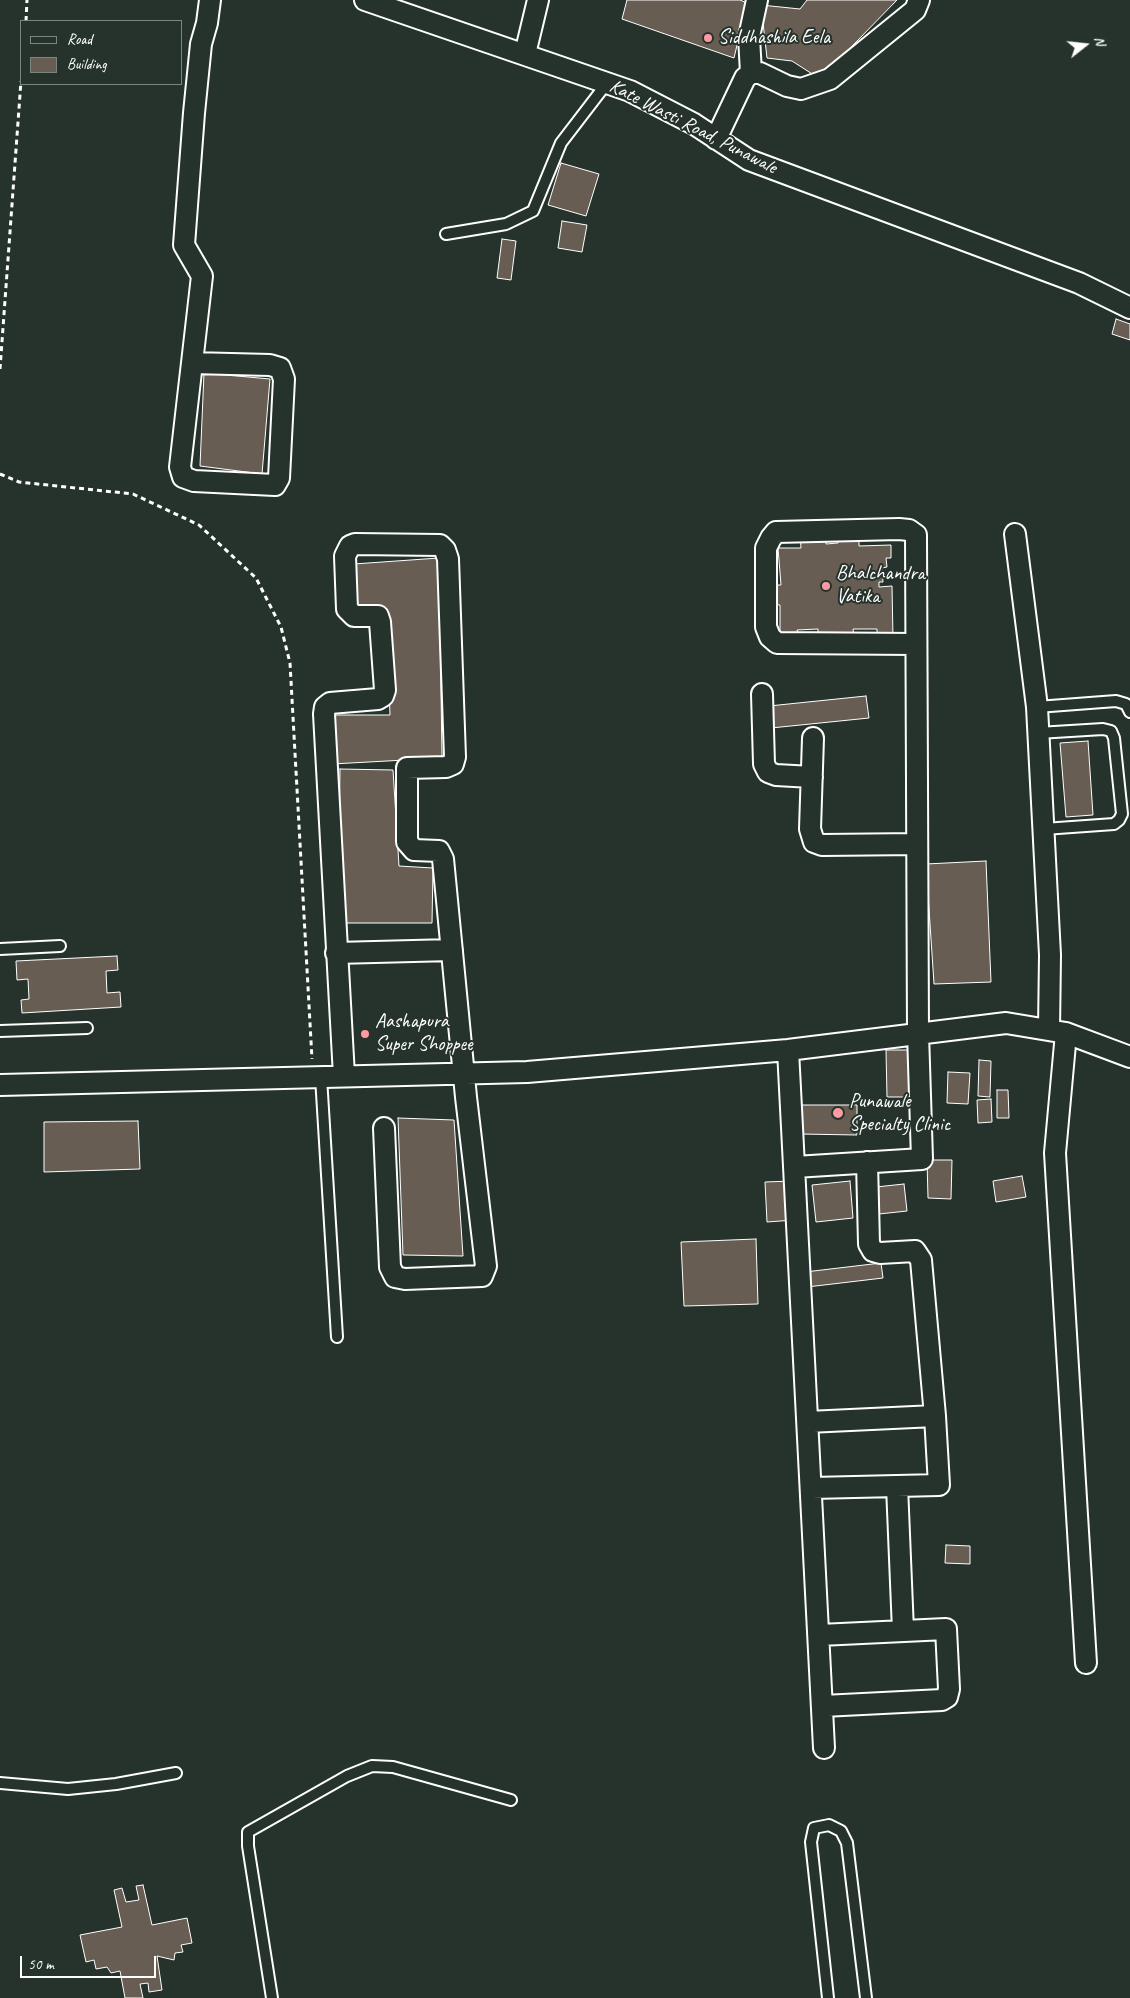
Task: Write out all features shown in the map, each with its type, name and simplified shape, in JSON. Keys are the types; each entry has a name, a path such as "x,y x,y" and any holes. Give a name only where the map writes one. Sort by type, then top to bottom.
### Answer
{"street":[{"path":"192,363 280,368 284,379 279,478 275,485 194,481 183,477 180,467 202,276 184,245 201,44 207,23 210,0"},
{"name":"Kate Wasti Road, Punawale","path":"365,0 397,6 524,54 630,91 694,124 749,160 1080,283 1130,308"},
{"path":"524,54 538,0"},
{"path":"751,73 749,38 757,0"},
{"path":"716,139 745,78 751,73 760,73 787,86 801,89 830,79 915,10 919,0"},
{"path":"795,1167 922,1159 918,1033 916,535 909,530 776,532 771,538 766,548 766,627 770,637 777,643 916,644"},
{"path":"1015,534 1037,707 1050,954 1057,1031 1055,1153 1086,1664"},
{"path":"344,1076 324,714 325,707 330,703 378,699 383,696 385,690 378,616 354,616 347,610 344,556 350,546 355,544 440,545 445,550 448,559 455,758 453,764 446,767 409,767 406,772 407,842 414,850 435,850 442,855 486,1266 482,1276 405,1279 394,1277 390,1267 384,1128"},
{"path":"762,694 764,764 768,772 776,775 812,777"},
{"path":"813,738 810,829 814,842 822,845 917,844"},
{"path":"336,953 452,950"},
{"path":"0,1085 527,1072 788,1050 1006,1023 1057,1031 1130,1057"},
{"path":"788,1050 820,1634 824,1748"},
{"path":"812,1488 939,1485 935,1416 921,1260 915,1251 880,1253 873,1251 869,1244 867,1162"},
{"path":"808,1422 935,1416"},
{"path":"897,1486 903,1631"},
{"path":"820,1634 946,1629 949,1689 947,1697 942,1700 823,1706"}],"lane":[{"path":"446,234 506,224 533,211 561,143 607,83"},
{"path":"1037,707 1116,701 1126,704 1130,712"},
{"path":"1038,733 1103,728 1111,731 1114,738 1122,814 1114,824 1044,829"},
{"path":"0,949 60,946"},
{"path":"0,1031 88,1028"},
{"path":"317,1077 337,1336"},
{"path":"272,1998 248,1846 248,1832 347,1776 372,1766 393,1767 511,1800"},
{"path":"0,1783 68,1789 116,1784 176,1773"},
{"path":"828,1998 811,1842 814,1828 829,1825 841,1831 847,1843 866,1998"}],"path":[{"path":"26,20 27,0"},
{"path":"0,369 21,85"},
{"path":"0,474 19,482 133,494 199,525 256,578 282,627 290,663 317,1077"}],"building":[{"name":"Siddhashila Eela","path":"627,0 740,0 747,3 734,58 622,19"},
{"path":"807,0 897,0 820,79 792,61 767,58 761,5 800,9"},
{"path":"561,163 599,174 586,216 548,205"},
{"path":"562,221 587,225 582,252 558,248"},
{"path":"502,239 516,241 511,280 497,278"},
{"path":"1116,319 1130,324 1130,340 1112,334"},
{"path":"204,373 270,379 262,474 200,466"},
{"name":"Bhalchandra Vatika","path":"826,533 826,544 838,543 837,533 859,533 859,546 891,545 891,558 886,558 887,567 882,568 883,582 879,582 879,587 892,586 893,638 877,637 877,629 853,629 854,637 818,637 818,629 797,630 798,635 780,639 780,605 771,604 774,585 781,585 778,548 801,548 800,534"},
{"path":"439,558 442,758 332,764 332,715 390,715 386,610 352,610 354,564"},
{"path":"866,696 869,718 771,728 769,706"},
{"path":"1088,741 1093,815 1066,817 1060,743"},
{"path":"340,769 393,770 399,866 433,868 432,923 338,923"},
{"path":"986,861 991,982 934,984 926,864"},
{"path":"117,956 118,970 106,971 107,993 120,992 121,1007 22,1013 21,1000 29,999 28,979 17,980 16,961"},
{"path":"886,1050 911,1050 912,1097 887,1097"},
{"path":"979,1060 991,1061 990,1097 978,1096"},
{"path":"948,1072 970,1073 968,1104 947,1103"},
{"path":"997,1090 1008,1090 1009,1118 997,1118"},
{"path":"991,1099 992,1122 978,1123 977,1100"},
{"path":"800,1105 857,1105 857,1135 800,1134"},
{"path":"398,1118 454,1120 463,1256 403,1255"},
{"path":"138,1121 140,1169 44,1172 44,1122"},
{"path":"927,1160 952,1160 951,1199 928,1198"},
{"path":"1022,1176 1026,1197 996,1202 993,1181"},
{"path":"792,1181 794,1220 767,1222 765,1182"},
{"path":"850,1181 853,1218 816,1222 812,1185"},
{"path":"904,1184 907,1211 879,1214 876,1187"},
{"path":"756,1239 758,1304 684,1306 681,1242"},
{"path":"881,1263 883,1278 807,1287 805,1272"},
{"path":"946,1545 970,1546 970,1564 945,1563"},
{"path":"143,1885 152,1925 187,1918 192,1943 181,1945 183,1952 175,1953 174,1960 157,1956 162,1990 149,1992 148,1983 140,1984 143,1998 125,1998 120,1971 111,1973 107,1967 96,1969 94,1960 86,1962 80,1935 122,1927 114,1890 122,1888 126,1902 139,1900 136,1886"}],"place":[{"name":"Siddhashila Eela","path":"708,38"},
{"name":"Bhalchandra Vatika","path":"826,586"},
{"name":"Aashapura Super Shoppee","path":"365,1034"},
{"name":"Punawale Specialty Clinic","path":"838,1113"}]}
